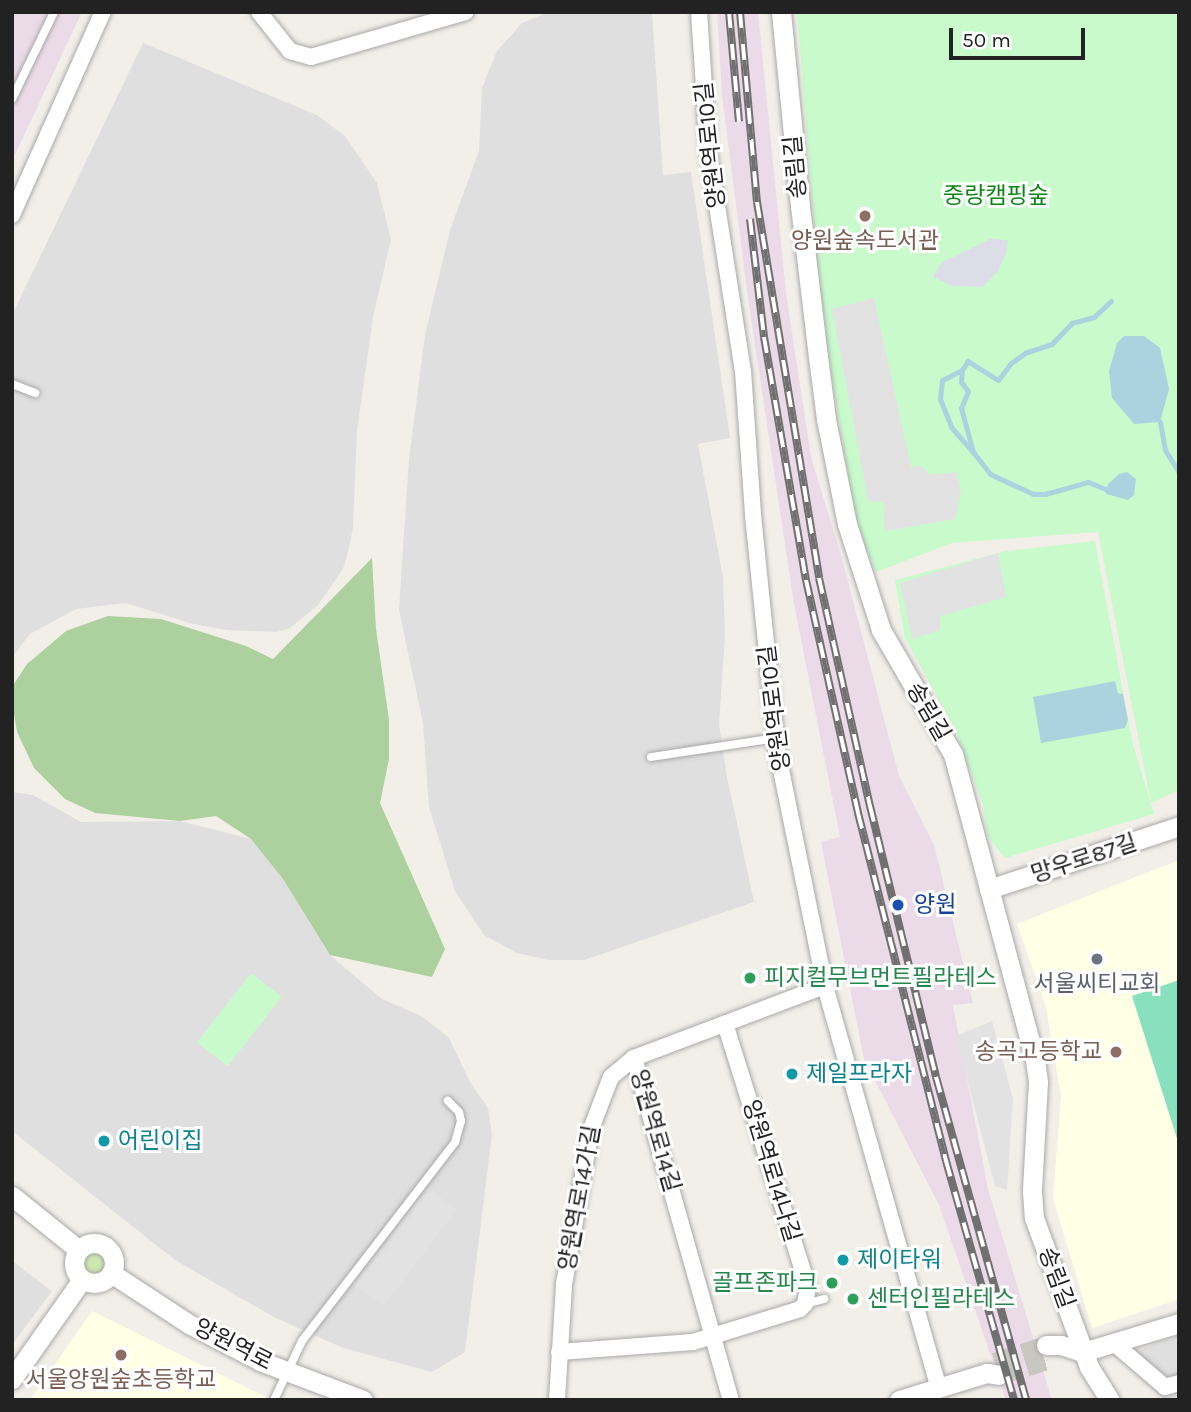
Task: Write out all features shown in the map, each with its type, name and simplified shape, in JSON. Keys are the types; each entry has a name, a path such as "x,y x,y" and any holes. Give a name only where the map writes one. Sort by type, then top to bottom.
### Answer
{"street":[{"path":"12,215 103,12"},
{"path":"259,12 289,51 303,57 319,56 466,12"},
{"name":"양원역로10길","path":"699,12 708,148 743,371 753,515 776,738 825,986 939,1388"},
{"name":"송림길","path":"781,12 818,357 826,419 847,524 881,630 953,754 1038,1082 1032,1191 1034,1218 1076,1350 1110,1400"},
{"name":"망우로87길","path":"989,889 1179,826"},
{"name":"양원역로14길","path":"731,1400 634,1058 825,986"},
{"name":"양원역로14나길","path":"725,1024 808,1287 805,1304"},
{"name":"양원역로14가길","path":"557,1400 564,1284 595,1112 611,1077 634,1058"},
{"path":"12,1196 79,1250"},
{"path":"90,1243 103,1245 112,1254 111,1273 102,1282 80,1282 75,1268 79,1250 90,1243"},
{"name":"양원역로","path":"111,1273 189,1324 285,1371 363,1400"},
{"path":"12,1379 80,1282"},
{"path":"559,1352 677,1345 800,1309 805,1304"},
{"path":"1048,1352 1115,1344 1179,1323"},
{"path":"1115,1344 1165,1387 1179,1383"},
{"path":"899,1400 994,1370"}],"lane":[{"path":"12,99 54,12"},
{"path":"12,384 35,393"},
{"path":"651,757 776,738"},
{"path":"274,1400 285,1371 302,1341 455,1142 461,1121 459,1112 448,1101"},
{"path":"805,1304 824,1299"}],"shaded area":[{"path":"12,12 82,12 12,161"},
{"path":"549,12 652,12 663,175 691,172 730,438 698,444 723,577 725,634 719,724 727,777 754,902 584,960 548,960 517,953 484,935 455,891 429,807 423,723 399,610 409,459 425,335 450,230 479,151 482,88 497,51 522,23"},
{"path":"717,12 758,12 786,293 811,457 842,559 899,776 934,845 973,1003 953,1005 988,1189 1052,1400 1006,1400 939,1205 864,1059 821,842 840,837 794,604 748,298 722,96"},
{"path":"143,43 317,115 345,136 377,183 391,239 373,317 357,431 353,527 349,548 343,569 318,605 290,628 277,632 227,630 193,624 126,603 76,609 30,634 12,657 12,315"},
{"path":"990,239 1008,240 1006,254 997,272 982,287 952,286 933,277 941,263"},
{"path":"874,298 911,467 922,466 930,475 956,472 961,490 955,519 885,531 883,502 868,501 832,309"},
{"path":"998,553 1006,597 940,616 940,630 912,639 900,583"},
{"path":"12,792 33,795 81,822 180,821 251,839 283,879 330,955 382,999 423,1017 449,1038 470,1082 488,1108 492,1134 465,1352 432,1372 343,1348 274,1317 175,1260 12,1131"},
{"name":"송곡고등학교","path":"1179,860 1179,1299 1092,1328 1053,1198 1061,1097 1046,1007 1017,924"},
{"path":"992,1021 1013,1099 1007,1190 995,1186 956,1036"},
{"path":"428,1188 457,1210 384,1306 355,1285"},
{"path":"12,1261 52,1291 12,1345"},
{"name":"서울양원숲초등학교","path":"92,1311 272,1400 30,1400"},
{"path":"1179,1335 1179,1400 1164,1400 1120,1357"}],"green space":[{"name":"중랑캠핑숲","path":"797,12 1179,12 1179,790 1151,803 1098,532 952,543 876,572 856,524 821,309"},
{"path":"1095,541 1132,741 1154,814 1005,858 988,837 983,805 956,731 905,638 895,580 1006,551"},
{"path":"372,558 376,629 389,720 389,759 380,803 445,949 432,977 330,955 283,879 251,839 216,816 180,821 95,813 65,799 34,768 17,732 12,702 12,687 27,664 66,631 108,616 161,619 246,646 273,659"},
{"path":"251,973 282,997 228,1066 197,1042"},
{"path":"1179,980 1179,1145 1132,996"},
{"path":"94,1249 103,1253 107,1262 103,1271 94,1275 85,1271 81,1262 85,1253"}],"water":[{"path":"1124,336 1144,336 1160,348 1169,389 1160,422 1134,424 1112,398 1109,371 1117,343"},
{"path":"1127,472 1136,479 1134,495 1128,500 1106,494 1108,484 1119,474"},
{"path":"1115,681 1118,693 1123,694 1128,720 1125,728 1041,743 1033,697"}],"waterway":[{"path":"1111,301 1094,317 1072,323 1052,344 1025,353 1011,363 998,380 968,361 962,370 961,382 968,391 961,408 973,452 990,474 1033,494 1045,494 1088,482 1113,492"},
{"path":"962,370 942,380 940,399 952,428 973,452"},
{"path":"1160,422 1165,450 1179,472"},
{"path":"1179,633 1179,651"}],"tunnel":[{"path":"995,1362 1046,1345"},
{"path":"999,1375 1050,1359"}],"railway":[{"path":"729,12 739,122"},
{"path":"740,12 757,202 819,578 870,806 936,1077 1026,1400"},
{"path":"750,219 764,337 806,580 858,813 946,1161 1014,1400"}],"place":[{"name":"양원숲속도서관","path":"865,216"},
{"name":"양원","path":"898,905"},
{"name":"서울씨티교회","path":"1097,959"},
{"name":"피지컬무브먼트필라테스","path":"750,978"},
{"name":"송곡고등학교","path":"1116,1052"},
{"name":"제일프라자","path":"792,1074"},
{"name":"어린이집","path":"104,1141"},
{"name":"제이타워","path":"843,1260"},
{"name":"골프존파크","path":"832,1283"},
{"name":"센터인필라테스","path":"853,1299"},
{"name":"서울양원숲초등학교","path":"121,1355"}]}
